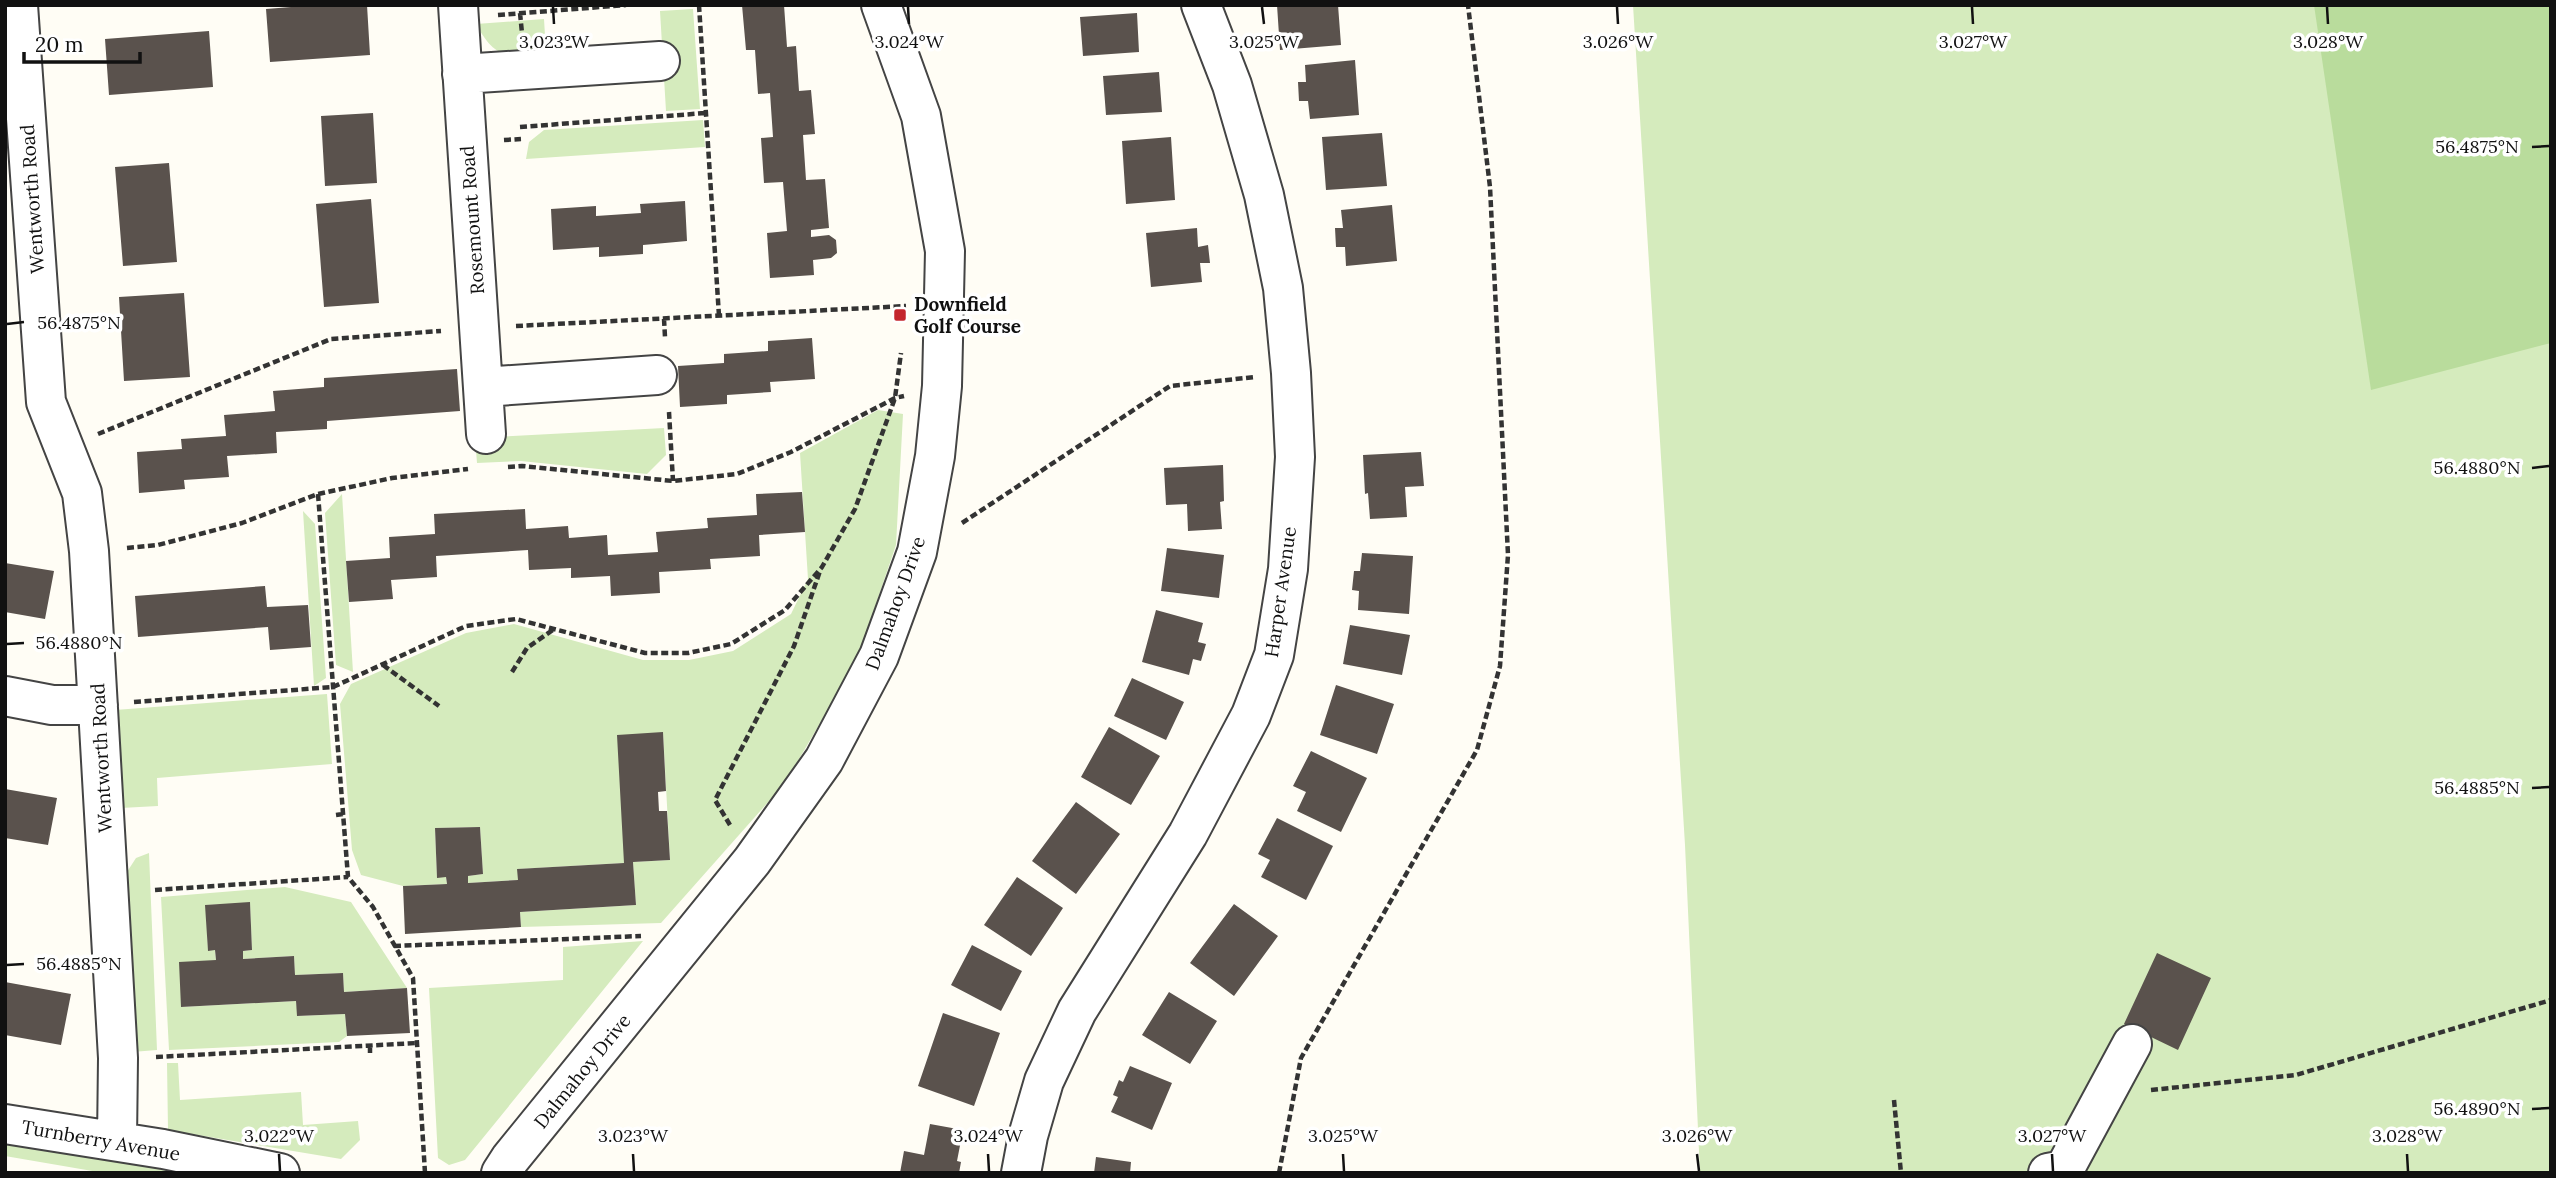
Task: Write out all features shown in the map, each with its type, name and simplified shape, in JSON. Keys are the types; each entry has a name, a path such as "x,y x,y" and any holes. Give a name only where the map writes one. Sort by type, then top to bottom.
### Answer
{"street":[{"name":"Wentworth Road","path":"18,5 46,402 82,493 89,551 118,1058 117,1141"},
{"name":"Dalmahoy Drive","path":"501,1173 510,1158 752,861 824,760 879,656 917,552 935,456 943,387 945,251 921,116 881,5"},
{"name":"Harper Avenue","path":"1021,1173 1028,1136 1044,1081 1077,1011 1188,834 1251,715 1275,655 1288,569 1295,457 1283,288 1264,195 1232,85 1201,5"},
{"name":"Rosemount Road","path":"458,12 483,387 491,451"},
{"path":"462,74 660,61"},
{"path":"483,387 657,375"},
{"path":"5,696 52,705 98,705"},
{"path":"2048,1173 2064,1170 2132,1044"},
{"name":"Turnberry Avenue","path":"5,1124 117,1141 280,1173"}],"path":[{"path":"458,12 626,5"},
{"path":"699,5 719,316"},
{"path":"1279,1173 1301,1058 1477,750 1500,666 1508,555 1491,214 1468,5"},
{"path":"520,127 706,113"},
{"path":"905,319 908,293"},
{"path":"752,861 715,800 794,646 822,567 855,509 895,398 902,345"},
{"path":"917,552 1170,386 1291,373"},
{"path":"491,451 522,466 674,481 737,474 791,452 895,398 943,387"},
{"path":"89,551 158,545 242,523 318,494 392,478 470,469"},
{"path":"318,494 348,877 373,906 413,978 425,1173"},
{"path":"98,705 333,687 466,626 516,619 645,653 688,653 731,644 785,610 822,567"},
{"path":"512,672 527,648 554,629"},
{"path":"383,665 439,706"},
{"path":"336,815 343,814"},
{"path":"155,890 348,877"},
{"path":"394,946 694,934"},
{"path":"2105,1095 2295,1075 2551,1000"},
{"path":"118,1058 417,1043"},
{"path":"370,1046 370,1055"},
{"path":"1894,1100 1901,1173"}],"green space":[{"path":"1633,5 2551,5 2551,1173 1700,1173 1685,845"},
{"path":"2314,5 2551,5 2551,343 2371,390"},
{"path":"693,9 700,109 666,111 660,11"},
{"path":"544,19 546,52 522,54 497,50 490,45 476,24"},
{"path":"703,120 705,147 526,159 529,142 544,130"},
{"path":"878,410 903,414 896,545 857,660 785,783 661,923 521,927 520,912 636,905 633,862 670,860 663,732 624,863 518,869 518,880 468,883 468,876 483,874 480,827 435,828 437,877 446,877 447,884 403,886 361,875 352,850 340,704 351,684 466,633 514,624 643,660 689,660 733,651 791,614 808,579 800,453"},
{"path":"664,428 666,455 647,474 521,461 477,463 475,438"},
{"path":"342,494 353,672 336,665 325,513"},
{"path":"303,511 315,524 326,678 314,686"},
{"path":"327,694 332,764 157,778 158,806 121,808 115,710"},
{"path":"149,853 157,1050 132,1052 125,875 136,858"},
{"path":"285,887 351,902 407,988 344,992 343,973 295,975 294,956 243,959 243,951 252,950 250,903 206,905 208,950 215,950 216,960 182,1007 296,1001 298,1016 345,1014 347,1036 339,1042 169,1050 161,897"},
{"path":"643,941 465,1160 449,1165 438,1158 429,988 563,980 563,947"},
{"path":"167,1063 178,1063 180,1100 301,1092 303,1125 358,1121 360,1140 341,1159 168,1130"},
{"path":"5,1142 188,1173 104,1173 5,1156"}],"building":[{"path":"367,5 370,55 270,62 266,9"},
{"path":"742,5 784,5 787,47 796,46 799,91 811,90 815,134 803,135 806,180 825,179 829,228 811,230 811,237 829,235 836,240 837,253 831,258 813,260 814,275 770,278 767,233 787,231 783,182 764,183 761,138 773,137 770,93 758,94 755,50 746,50"},
{"path":"1277,5 1338,5 1341,45 1280,50"},
{"path":"1137,13 1139,52 1083,56 1080,17"},
{"path":"209,31 213,87 109,95 105,39"},
{"path":"1355,60 1359,115 1310,119 1308,101 1299,101 1298,82 1306,82 1305,65"},
{"path":"1159,72 1162,112 1106,115 1103,76"},
{"path":"373,113 377,183 325,186 321,116"},
{"path":"1382,133 1387,186 1326,190 1322,137"},
{"path":"1171,137 1175,200 1126,204 1122,141"},
{"path":"169,163 177,262 123,266 115,167"},
{"path":"371,199 379,303 324,307 316,204"},
{"path":"685,201 687,241 643,245 643,254 599,257 599,247 553,250 551,209 596,206 596,216 641,213 640,204"},
{"path":"1392,205 1397,261 1346,266 1345,247 1336,247 1335,228 1343,228 1341,210"},
{"path":"1197,228 1198,247 1208,245 1210,263 1200,263 1202,282 1151,287 1146,233"},
{"path":"184,293 190,377 124,381 119,297"},
{"path":"812,338 815,379 770,382 771,392 727,395 727,404 680,407 678,366 724,363 724,354 768,351 768,341"},
{"path":"457,369 460,411 327,421 327,429 276,432 277,453 227,456 229,477 184,480 185,489 139,493 137,452 182,449 181,439 226,436 224,415 275,411 273,391 324,387 324,378"},
{"path":"1421,452 1424,486 1405,487 1407,517 1370,519 1368,493 1365,494 1363,455"},
{"path":"1223,465 1224,501 1220,502 1222,529 1188,531 1187,504 1166,505 1164,468"},
{"path":"802,492 805,532 759,535 760,556 710,559 711,569 659,572 660,593 611,596 610,576 571,578 571,568 529,570 528,550 436,556 437,577 391,580 393,599 349,602 346,561 390,558 389,537 435,534 434,514 525,509 526,529 568,526 569,538 607,535 608,555 658,552 656,532 708,528 707,518 757,515 756,494"},
{"path":"1167,548 1224,555 1219,598 1161,591"},
{"path":"1362,553 1413,556 1409,614 1358,610 1359,591 1352,590 1354,571 1360,571"},
{"path":"5,563 54,571 45,619 5,612"},
{"path":"265,586 267,607 308,605 311,647 270,650 268,627 138,637 135,596"},
{"path":"1156,610 1203,623 1198,642 1206,644 1201,661 1193,659 1189,675 1142,662"},
{"path":"1350,625 1410,635 1402,675 1343,664"},
{"path":"1132,678 1184,702 1166,740 1114,716"},
{"path":"1336,685 1394,704 1377,754 1320,735"},
{"path":"1109,727 1160,756 1131,805 1081,777"},
{"path":"663,732 666,791 658,792 659,811 667,811 670,860 633,862 636,905 520,912 521,927 405,934 403,886 447,884 446,877 437,878 435,828 480,827 483,874 468,876 468,883 518,880 517,869 624,863 617,735"},
{"path":"1311,751 1367,778 1341,832 1297,811 1306,792 1293,786"},
{"path":"5,789 57,798 48,845 5,838"},
{"path":"1076,802 1120,834 1076,894 1032,861"},
{"path":"1277,818 1333,846 1306,900 1261,877 1270,860 1258,854"},
{"path":"1017,877 1063,908 1031,956 984,925"},
{"path":"250,902 252,950 243,951 243,959 294,956 295,975 343,973 344,992 407,988 410,1033 347,1036 345,1014 297,1016 296,1001 181,1007 179,962 216,960 215,950 208,951 205,905"},
{"path":"1234,904 1278,936 1234,996 1190,963"},
{"path":"972,945 1022,971 1001,1011 951,985"},
{"path":"2157,953 2211,978 2178,1050 2124,1024"},
{"path":"5,982 71,994 61,1045 5,1035"},
{"path":"1169,992 1217,1021 1190,1064 1142,1035"},
{"path":"943,1013 1000,1033 974,1106 918,1086"},
{"path":"1130,1066 1172,1083 1152,1130 1111,1112 1118,1097 1113,1095 1119,1080 1123,1082"},
{"path":"930,1124 963,1130 957,1161 961,1162 959,1173 900,1173 904,1151 924,1155"},
{"path":"1096,1157 1131,1162 1130,1173 1094,1173"}],"place":[{"name":"Downfield Golf Course","path":"900,315"}]}
